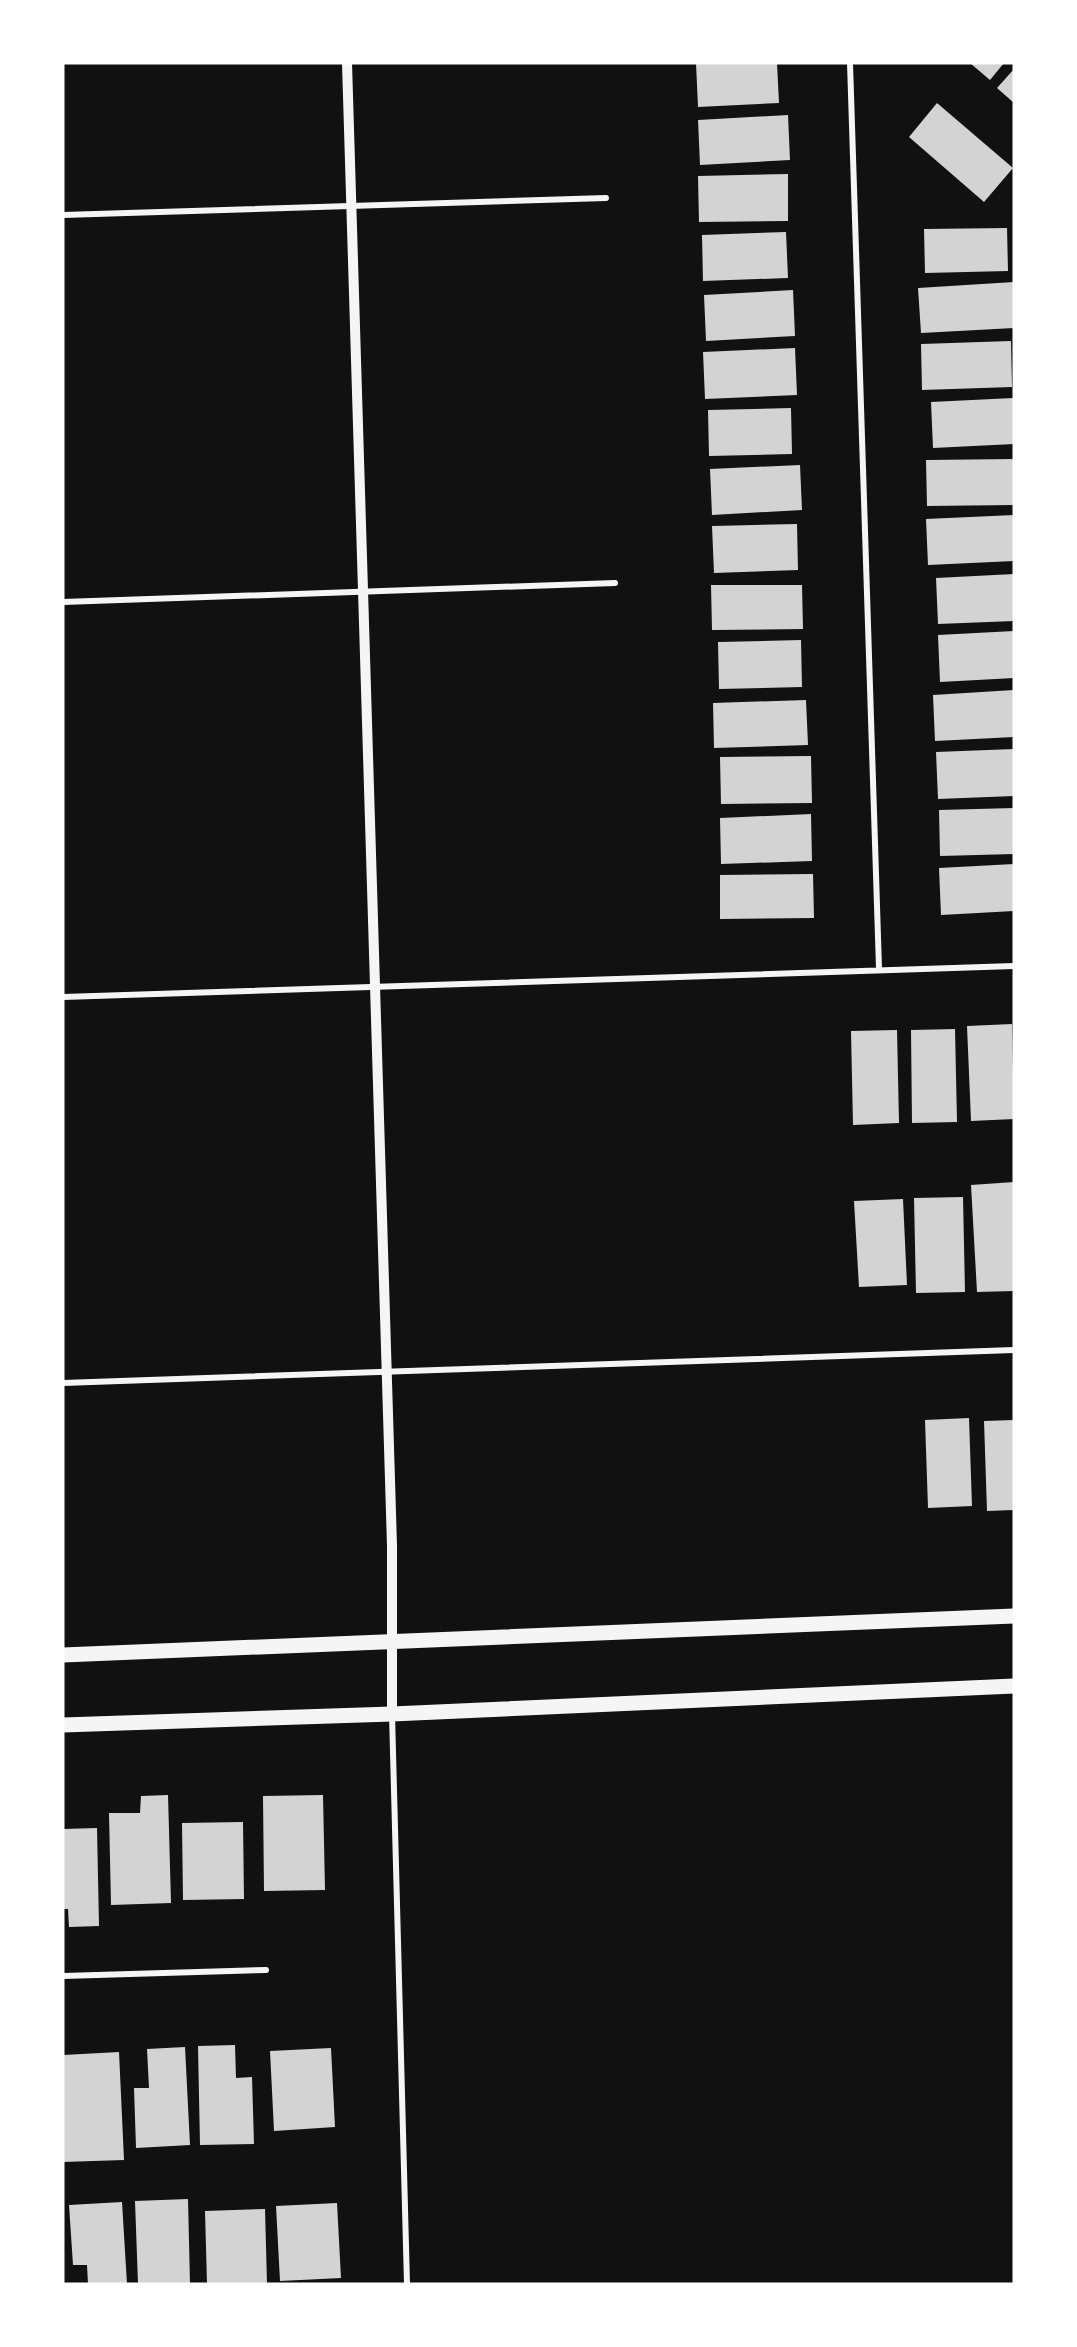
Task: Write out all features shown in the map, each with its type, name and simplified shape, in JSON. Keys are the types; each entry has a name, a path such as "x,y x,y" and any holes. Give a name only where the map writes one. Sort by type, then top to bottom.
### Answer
{"main road":[{"path":"63,1655 1014,1616"},
{"path":"63,1725 392,1714 1014,1686"}],"street":[{"path":"347,63 392,1546 392,1714 407,2284"},
{"path":"850,63 879,969"},
{"path":"63,215 606,198"},
{"path":"63,602 615,584"},
{"path":"63,997 1014,966"},
{"path":"63,1383 1014,1350"},
{"path":"63,1976 266,1970"}],"building":[{"path":"696,63 777,63 779,103 698,107"},
{"path":"970,63 1004,63 990,80"},
{"path":"1014,69 1014,103 997,88"},
{"path":"937,103 1013,168 984,202 909,137"},
{"path":"788,115 790,160 700,165 698,120"},
{"path":"788,174 788,221 699,222 698,176"},
{"path":"1007,228 1008,271 925,273 924,229"},
{"path":"786,232 788,278 703,281 702,235"},
{"path":"1014,282 1014,328 921,333 918,288"},
{"path":"793,290 795,336 706,341 704,295"},
{"path":"1011,341 1012,387 922,390 921,344"},
{"path":"795,348 797,395 705,399 703,352"},
{"path":"1013,398 1014,444 933,448 931,402"},
{"path":"791,408 792,454 709,456 708,410"},
{"path":"1014,459 1014,505 927,506 926,460"},
{"path":"800,465 802,510 712,515 710,469"},
{"path":"1014,515 1014,561 928,565 926,519"},
{"path":"797,524 798,570 714,573 712,526"},
{"path":"1014,574 1014,621 938,624 936,578"},
{"path":"711,585 802,585 803,629 712,630"},
{"path":"1014,631 1014,678 940,682 938,635"},
{"path":"801,640 802,687 719,689 718,642"},
{"path":"1014,690 1014,737 935,741 933,695"},
{"path":"806,700 808,745 714,748 713,703"},
{"path":"1014,749 1014,796 938,799 936,752"},
{"path":"811,756 812,803 721,804 720,757"},
{"path":"1014,808 1014,854 940,856 939,810"},
{"path":"811,814 812,861 721,864 720,818"},
{"path":"1014,864 1014,911 941,915 939,868"},
{"path":"813,874 814,918 720,919 720,875"},
{"path":"1012,1024 1014,1119 971,1121 967,1026"},
{"path":"955,1029 957,1122 912,1123 911,1030"},
{"path":"897,1030 899,1123 853,1125 851,1031"},
{"path":"1014,1182 1014,1291 977,1292 971,1185"},
{"path":"963,1197 965,1292 916,1293 914,1198"},
{"path":"903,1199 907,1285 859,1287 854,1201"},
{"path":"969,1418 972,1506 928,1508 925,1420"},
{"path":"1014,1420 1014,1510 987,1511 984,1421"},
{"path":"168,1795 171,1903 111,1905 109,1813 140,1813 141,1796"},
{"path":"323,1795 325,1890 264,1891 263,1796"},
{"path":"243,1822 244,1899 183,1900 182,1823"},
{"path":"97,1828 99,1926 69,1927 68,1909 63,1909 63,1829"},
{"path":"235,2045 236,2078 252,2077 254,2144 200,2145 198,2046"},
{"path":"185,2047 190,2145 136,2148 134,2088 149,2088 147,2049"},
{"path":"331,2048 335,2127 274,2131 270,2051"},
{"path":"119,2052 124,2160 63,2162 63,2055"},
{"path":"188,2199 190,2284 138,2284 135,2201"},
{"path":"122,2202 127,2284 88,2284 87,2265 73,2265 69,2205"},
{"path":"337,2203 341,2278 280,2281 276,2206"},
{"path":"265,2209 267,2284 207,2284 205,2211"}]}
